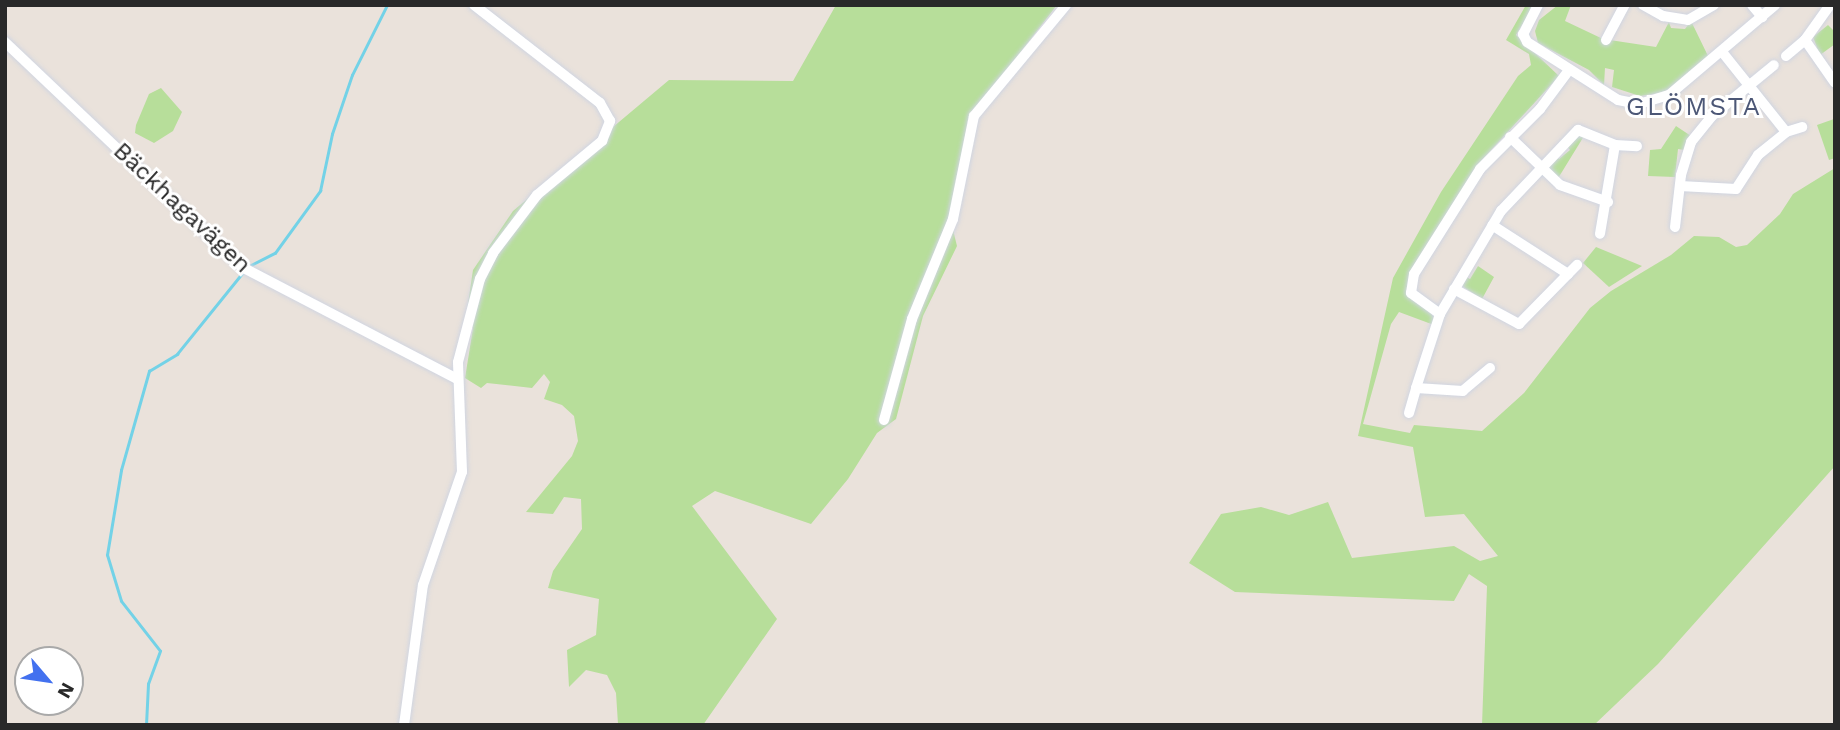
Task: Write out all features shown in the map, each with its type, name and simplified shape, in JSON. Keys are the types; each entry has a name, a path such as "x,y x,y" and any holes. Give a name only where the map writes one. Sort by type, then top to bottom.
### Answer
{"street":[{"path":"404,725 423,585 462,472 457,379 463,335 490,258 537,195 607,135 610,121 600,103 474,5"},
{"path":"884,420 912,318 953,219 974,116 1066,5"},
{"path":"1538,5 1524,39 1618,100 1650,103 1669,95 1723,53 1775,5"},
{"path":"1606,40 1625,5"},
{"path":"1643,5 1662,16 1688,20 1714,5"},
{"path":"1752,5 1762,17"},
{"path":"1786,56 1805,40 1828,6"},
{"path":"1805,40 1835,83"},
{"name":"Bäckhagavägen","path":"5,42 242,267 457,379"},
{"path":"1723,53 1786,132"},
{"path":"1675,227 1686,154 1695,136 1774,65"},
{"path":"1440,314 1414,297 1411,282 1473,178 1540,109 1569,70"},
{"path":"1680,186 1735,189 1758,155 1786,132 1802,127"},
{"path":"1409,413 1440,314 1492,225 1538,167 1578,130 1615,145 1637,146"},
{"path":"1510,137 1538,167 1569,190 1608,202"},
{"path":"1600,234 1608,202 1615,145"},
{"path":"1492,225 1568,274"},
{"path":"1454,289 1519,324 1577,265"},
{"path":"1416,388 1464,391 1490,368"}],"green space":[{"path":"836,5 1057,5 968,120 950,218 957,246 923,316 896,419 877,433 848,479 811,524 715,491 692,506 777,619 703,725 618,724 616,693 607,675 586,670 569,687 567,650 596,635 599,599 548,588 553,571 582,529 581,499 564,497 553,514 526,512 572,456 578,441 574,416 562,405 544,399 550,382 544,374 532,388 487,383 481,388 465,378 473,328 465,324 473,270 513,211 669,80 793,81"},
{"path":"1526,5 1534,5 1516,35 1559,76 1481,161 1408,283 1436,320 1434,325 1399,312 1391,324 1363,424 1410,433 1414,425 1482,431 1524,393 1590,308 1611,291 1671,255 1694,236 1719,237 1736,247 1747,245 1780,214 1793,194 1835,168 1835,466 1658,664 1594,725 1482,725 1487,586 1469,574 1454,601 1235,592 1189,563 1221,514 1261,507 1289,515 1328,502 1352,558 1454,546 1480,561 1498,556 1464,514 1425,517 1413,447 1358,436 1393,278 1441,192 1518,76 1531,65 1529,54 1506,40"},
{"path":"1558,5 1571,5 1565,21 1603,39 1656,47 1669,22 1671,28 1685,29 1691,21 1709,58 1667,92 1640,96 1612,87 1614,70 1605,68 1604,85 1589,70 1538,43 1535,31 1539,20"},
{"path":"1828,25 1835,32 1835,44 1820,55 1813,37"},
{"path":"161,88 182,112 173,131 154,143 135,133 136,125 149,94"},
{"path":"1834,119 1835,158 1829,160 1817,125"},
{"path":"1676,126 1691,136 1684,150 1678,149 1675,177 1648,176 1650,150 1661,149"},
{"path":"1578,135 1584,136 1557,180 1546,164 1555,155 1559,159 1570,150 1566,145"},
{"path":"1596,247 1642,266 1609,287 1583,263"},
{"path":"1478,266 1494,277 1482,299 1462,286 1465,276 1470,279"}],"waterway":[{"path":"249,266 275,253 320,191 332,134 352,75 387,5"},
{"path":"146,725 148,684 160,651 121,601 107,555 121,470 149,371 177,354 244,271"}],"district":[{"name":"GLÖMSTA","path":"1694,107"}]}
